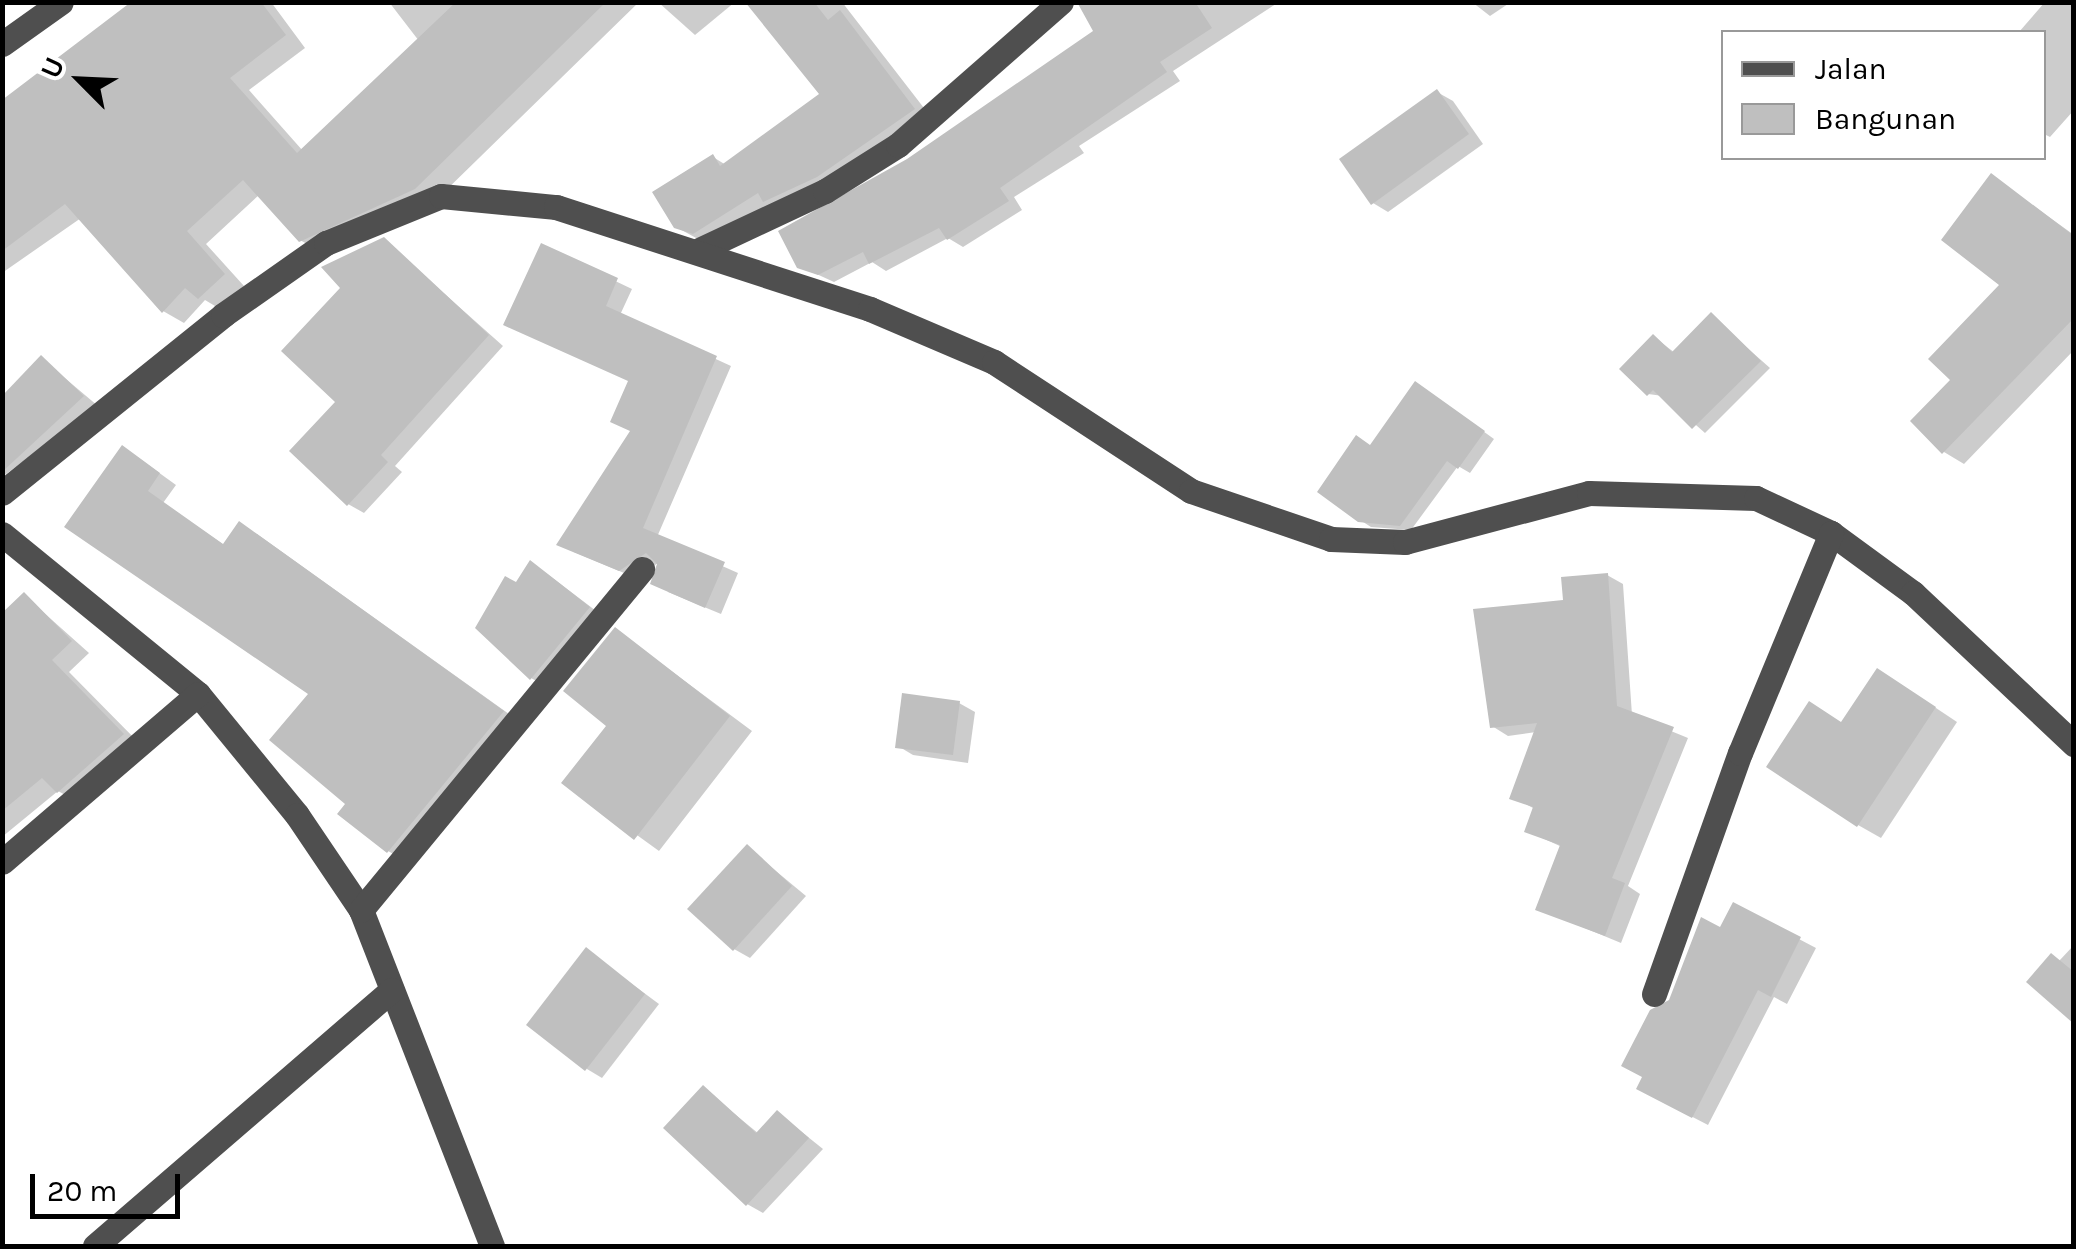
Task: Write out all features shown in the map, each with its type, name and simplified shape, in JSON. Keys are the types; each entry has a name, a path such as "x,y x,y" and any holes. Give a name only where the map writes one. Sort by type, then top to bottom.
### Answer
{"street":[{"path":"2,44 60,2"},
{"path":"699,250 824,191 898,144 1061,2"},
{"path":"2,492 224,315 326,243 385,214 441,196 556,206 870,309 994,362 1191,491 1331,539 1405,542 1589,493 1675,490 1756,498 1831,533 1913,593 2074,744"},
{"path":"1654,994 1740,753 1831,533"},
{"path":"2,534 198,694 297,815 361,910 492,1246"},
{"path":"361,910 642,568"},
{"path":"2,862 198,694"},
{"path":"95,1246 392,990"}],"building":[{"path":"131,2 261,2 286,35 230,78 297,153 456,2 606,2 415,189 299,242 243,180 187,231 225,274 198,299 185,288 162,313 65,204 2,251 2,100"},
{"path":"745,2 814,2 828,20 840,10 915,109 817,177 763,202 758,193 693,234 674,228 652,192 713,154 720,166 819,94"},
{"path":"1077,2 1195,2 1212,28 1160,62 1167,72 1000,188 1009,201 947,240 939,228 869,264 863,252 818,275 797,268 778,231 907,159 1093,31"},
{"path":"1437,89 1469,134 1371,205 1339,159"},
{"path":"1991,173 2074,236 2074,318 1942,454 1910,421 1950,380 1928,359 1999,285 1941,240"},
{"path":"384,237 489,335 381,455 388,462 347,506 289,451 335,402 281,351 340,288 321,267"},
{"path":"541,243 618,278 606,306 717,356 643,528 725,562 705,608 650,584 657,564 646,553 619,571 556,545 630,431 610,422 628,381 503,325"},
{"path":"1711,312 1761,361 1692,429 1653,390 1647,396 1619,369 1653,334 1672,352"},
{"path":"41,355 84,396 2,472 2,396"},
{"path":"1415,381 1485,431 1458,469 1447,461 1400,526 1358,522 1317,492 1356,435 1370,445"},
{"path":"122,445 160,473 148,491 223,544 239,521 504,711 387,853 337,814 345,804 269,740 308,694 64,527"},
{"path":"530,560 590,607 530,680 475,628 505,576 516,582"},
{"path":"1608,573 1617,706 1674,727 1612,878 1625,883 1605,936 1535,910 1560,845 1524,832 1533,807 1509,799 1537,723 1490,728 1473,609 1563,600 1561,577"},
{"path":"24,592 72,641 52,660 124,734 57,793 42,778 2,811 2,613"},
{"path":"615,627 730,716 634,840 561,783 606,726 563,691"},
{"path":"1877,668 1936,707 1857,827 1766,767 1809,701 1841,722"},
{"path":"902,693 960,701 953,755 895,748"},
{"path":"747,844 792,886 733,951 687,909"},
{"path":"1733,902 1801,937 1771,997 1758,990 1692,1118 1636,1089 1642,1077 1621,1066 1650,1010 1669,1000 1701,917 1720,927"},
{"path":"586,947 645,994 585,1071 526,1025"},
{"path":"2051,953 2074,972 2074,1024 2026,982"},
{"path":"703,1085 756,1133 777,1110 809,1138 746,1206 663,1128"}]}
